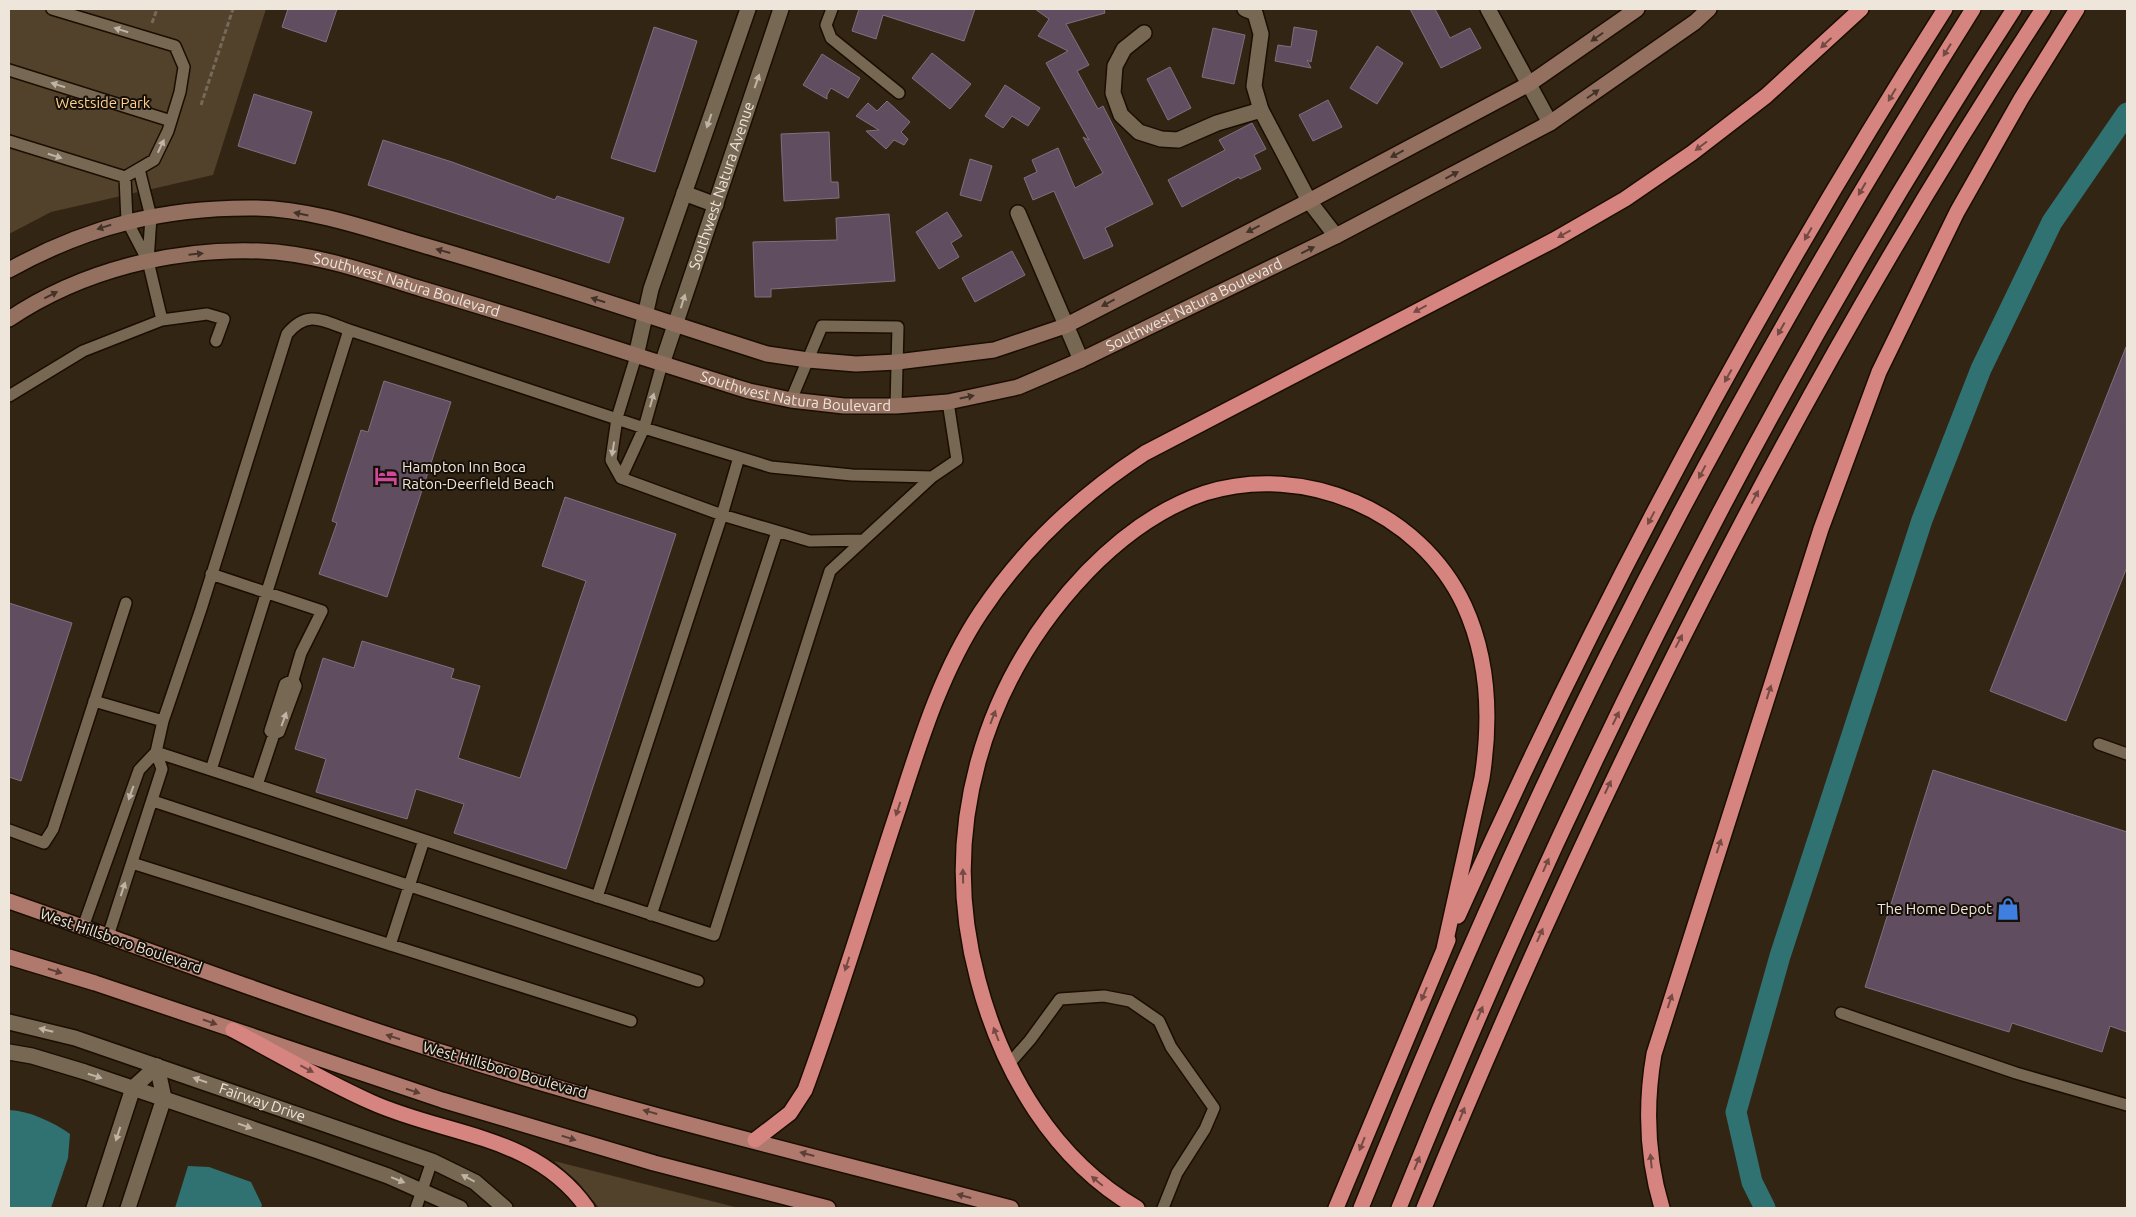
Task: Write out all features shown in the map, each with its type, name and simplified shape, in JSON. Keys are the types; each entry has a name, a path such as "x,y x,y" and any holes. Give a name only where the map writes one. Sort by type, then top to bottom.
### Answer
{"highway":[{"path":"755,1140 790,1113 805,1090 913,763 938,694 965,638 998,588 1051,525 1094,488 1145,453 1554,240 1625,199 1684,159 1758,102 1801,66 1861,9"},
{"path":"1336,1207 1444,949 1536,747 1663,496 1827,201 1945,9"},
{"path":"1361,1208 1482,921 1622,625 1705,466 1793,307 1868,179 1973,9"},
{"path":"1399,1208 1467,1044 1577,797 1667,614 1825,322 1913,171 2014,9"},
{"path":"1424,1208 1550,912 1675,650 1763,482 1846,332 1956,145 2043,9"},
{"path":"1662,1208 1651,1166 1649,1144 1649,1092 1654,1054 1821,529 1879,372 1911,302 1986,160 2077,9"},
{"path":"1137,1208 1108,1190 1067,1152 1034,1107 1009,1064 989,1015 977,976 967,928 964,898 964,846 969,798 988,728 1025,651 1076,583 1137,528 1184,502 1205,493 1247,485 1286,484 1323,490 1360,504 1382,515 1420,545 1441,567 1463,604 1477,642 1482,663 1487,708 1486,749 1478,800 1444,949"},
{"path":"233,1030 371,1103 517,1150 560,1179 587,1208"}],"main road":[{"name":"West Hillsboro Boulevard","path":"9,901 390,1036 460,1058 755,1140 1011,1208"},
{"path":"9,957 495,1116 654,1163 828,1208"}],"street":[{"path":"636,356 651,289 748,9"},
{"name":"Southwest Natura Avenue","path":"662,364 781,9"},
{"path":"1245,9 1255,13 1262,34 1254,86 1260,110 1309,201 1336,236"},
{"path":"1488,9 1550,123"},
{"name":"Southwest Natura Boulevard","path":"9,270 96,230 126,221 205,210 248,209 292,212 349,224 488,264 767,354 856,364 897,362 994,350 1065,326 1309,201 1529,84 1637,9"},
{"name":"Southwest Natura Boulevard","path":"9,319 50,294 108,271 148,261 223,251 262,251 322,260 505,313 749,391 791,400 844,406 896,406 948,402 1018,387 1081,360 1336,236 1550,123 1695,22 1709,9"},
{"path":"1144,33 1124,49 1115,66 1114,93 1121,115 1139,132 1161,140 1178,140 1218,123 1260,110"},
{"path":"684,193 716,205"},
{"path":"1018,213 1081,360"},
{"name":"Fairway Drive","path":"9,1022 75,1038 432,1161 475,1182 505,1208"},
{"name":"Fairway Drive","path":"9,1052 32,1056 133,1088 326,1154 422,1190 460,1208"},
{"path":"94,1208 133,1088 157,1066"},
{"path":"128,1208 164,1098 157,1066"}],"lane":[{"path":"9,141 125,177 154,160 171,121 180,92 184,67 175,46 52,9"},
{"path":"832,9 826,25 831,38 900,93"},
{"path":"9,70 171,121"},
{"path":"139,169 151,217 148,261"},
{"path":"125,177 126,221 148,261 162,320"},
{"path":"9,396 61,371 83,351 162,320 207,314 224,319 216,341"},
{"path":"83,927 139,770 156,752 163,721 212,574 287,334 296,323 313,317 644,428 771,467 805,472 891,477 932,476"},
{"path":"791,400 822,326 898,327 896,406"},
{"path":"211,770 350,330"},
{"path":"636,356 617,418 611,460 621,478 722,516 810,542 864,540"},
{"path":"621,478 644,428 662,364"},
{"path":"156,752 714,935 830,571 932,476 957,460 948,402"},
{"path":"597,897 722,516 739,456"},
{"path":"651,915 776,532"},
{"path":"212,574 322,611 302,653 293,680 285,684 270,731 274,734 256,785"},
{"path":"9,830 44,843 53,829 126,603"},
{"path":"94,701 163,721"},
{"path":"2099,744 2127,754"},
{"path":"108,936 162,769 156,752"},
{"path":"153,801 698,981"},
{"path":"390,945 424,840"},
{"path":"132,863 631,1022"},
{"path":"1009,1064 1030,1040 1060,999 1104,996 1130,1002 1159,1020 1172,1047 1214,1108 1205,1129 1177,1173 1163,1208"},
{"path":"1841,1013 2016,1073 2127,1106"},
{"path":"416,1208 432,1161"}],"path":[{"path":"201,105 233,9"}],"green space":[{"name":"Westside Park","path":"9,9 266,9 213,175 51,212 9,234"},
{"path":"554,1161 739,1208 599,1208 577,1181"}],"water":[{"path":"9,1110 25,1112 41,1118 70,1134 68,1158 51,1208 9,1208"},
{"path":"188,1166 209,1167 251,1182 262,1205 261,1208 175,1208"}],"building":[{"path":"288,9 337,9 326,42 282,27"},
{"path":"859,9 975,9 964,41 883,15 876,39 852,31"},
{"path":"1035,9 1104,9 1105,13 1066,24 1089,65 1077,71 1098,109 1103,106 1153,204 1105,228 1113,246 1084,259 1054,191 1033,200 1024,178 1037,172 1032,160 1058,148 1075,188 1103,173 1083,137 1089,140 1046,63 1068,51 1038,36 1049,19"},
{"path":"1410,9 1435,9 1450,38 1470,28 1481,48 1441,68"},
{"path":"654,27 697,41 655,172 611,158"},
{"path":"1294,27 1317,31 1311,62 1307,60 1311,68 1275,61 1278,45 1291,47"},
{"path":"1213,28 1245,35 1234,84 1202,77"},
{"path":"1377,46 1403,63 1377,104 1350,88"},
{"path":"932,53 971,84 950,109 912,78"},
{"path":"822,54 860,78 848,98 831,88 827,99 803,85"},
{"path":"1170,67 1191,108 1168,120 1147,79"},
{"path":"1005,85 1040,108 1028,126 1012,116 1003,128 985,116"},
{"path":"254,94 312,112 295,164 238,146"},
{"path":"1328,100 1342,127 1313,141 1299,115"},
{"path":"887,101 910,122 901,132 908,139 904,145 894,140 886,149 866,131 879,130 856,116 868,103 877,111"},
{"path":"1252,123 1266,149 1254,155 1261,169 1240,179 1239,177 1182,207 1168,180 1225,150 1219,140"},
{"path":"829,132 831,182 838,182 839,198 784,201 781,134"},
{"path":"383,140 452,162 555,200 557,196 624,218 609,263 368,185"},
{"path":"970,159 992,166 981,201 960,195"},
{"path":"947,212 962,236 951,243 959,257 939,269 916,232"},
{"path":"889,214 895,281 771,289 771,297 755,297 753,242 837,240 836,218"},
{"path":"1012,251 1025,275 975,302 962,278"},
{"path":"2126,347 2127,567 2066,721 1990,691"},
{"name":"Hampton Inn Boca Raton-Deerfield Beach","path":"384,381 451,402 387,597 319,574 337,523 332,521 361,430 368,432"},
{"path":"565,497 676,534 566,869 454,833 464,804 416,789 407,819 316,792 326,759 295,749 323,658 354,668 362,641 454,669 451,678 480,686 458,758 520,778 586,581 542,566"},
{"path":"9,603 72,623 21,781 9,777"},
{"name":"The Home Depot","path":"1933,770 2127,832 2127,1032 2110,1026 2102,1052 2012,1023 2009,1032 1865,987"}],"waterway":[{"path":"1765,1208 1752,1182 1736,1112 1780,956 1922,520 1981,369 2052,222 2127,113"}],"place":[{"name":"Hampton Inn Boca Raton-Deerfield Beach","path":"386,476"},
{"name":"The Home Depot","path":"2008,909"}]}
